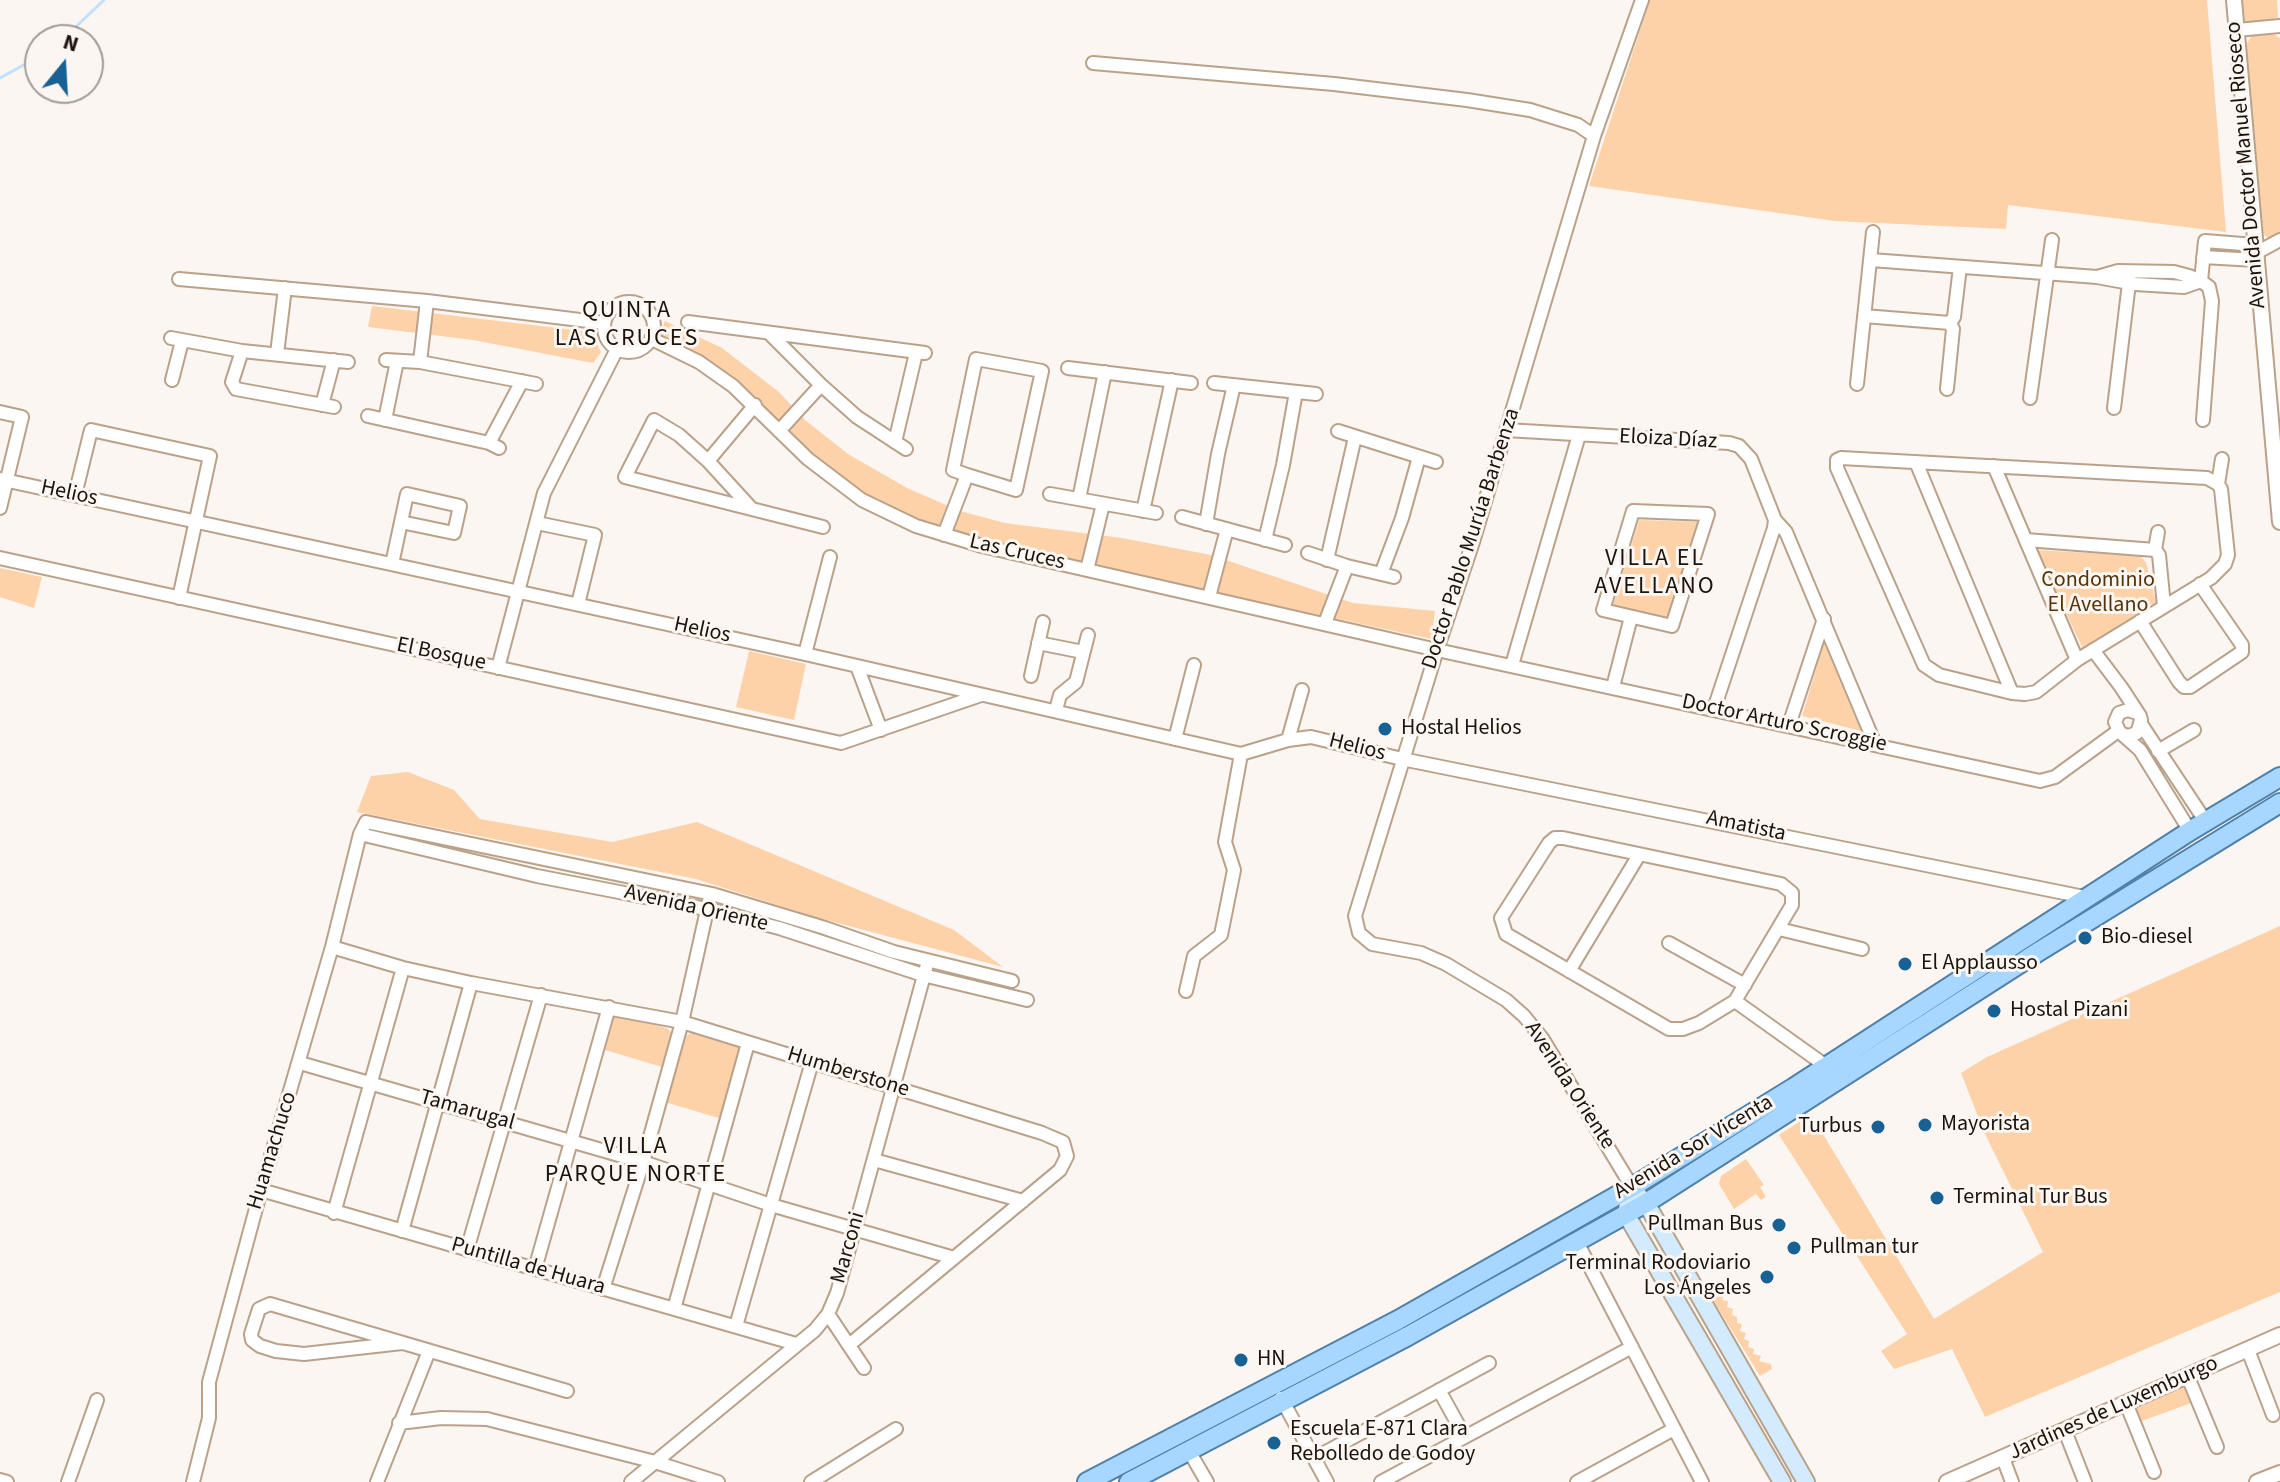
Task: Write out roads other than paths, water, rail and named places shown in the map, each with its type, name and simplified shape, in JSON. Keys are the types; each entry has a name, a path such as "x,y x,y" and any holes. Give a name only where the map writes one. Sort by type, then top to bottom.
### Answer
{"main road":[{"name":"Avenida Sor Vicenta","path":"1087,1482 1398,1320 1632,1187 2280,777"},
{"name":"Avenida Sor Vicenta","path":"1129,1482 1432,1324 1646,1203 2038,952 2280,803"},
{"path":"2195,854 2202,842 2198,827"},
{"path":"2038,952 2050,934 2051,921"},
{"path":"1808,1099 1807,1088 1818,1071"},
{"path":"1632,1187 1626,1214 1782,1482"},
{"name":"Avenida Oriente","path":"1632,1187 1646,1203 1806,1482"},
{"path":"1670,1291 1689,1277"},
{"path":"1732,1398 1741,1402 1756,1395"}],"street":[{"name":"Doctor Pablo Murúa Barbenza","path":"1365,939 1359,933 1355,916 1402,759 1473,542 1594,136 1642,0"},
{"name":"Avenida Doctor Manuel Rioseco","path":"2234,0 2279,511"},
{"path":"2237,30 2280,26"},
{"path":"1093,63 1334,84 1467,100 1530,110 1578,125 1594,136"},
{"path":"1857,384 1873,232"},
{"path":"2030,398 2052,240"},
{"path":"2201,281 2205,241 2256,252 2280,240"},
{"path":"1871,260 2097,277 2184,287 2201,281"},
{"path":"1950,323 1954,317 1960,267"},
{"path":"2097,277 2118,271 2174,272 2209,287 2212,301 2203,420"},
{"path":"179,279 427,301 604,323"},
{"path":"2114,408 2129,283"},
{"path":"277,354 285,288"},
{"path":"420,362 427,301"},
{"path":"637,302 653,317 652,339 640,350 625,352 617,349 607,338 604,323 610,310 616,305 637,302"},
{"path":"1864,316 1950,323"},
{"path":"688,322 920,353 900,446 857,417 769,333"},
{"path":"1947,389 1953,329 1950,323"},
{"path":"172,380 177,339 242,351 348,362"},
{"name":"Las Cruces","path":"652,339 699,362 755,405 825,474 862,500 903,520 944,535 1087,570 1437,650"},
{"path":"498,668 544,493 617,349"},
{"path":"242,351 232,382 236,389 328,406 334,360"},
{"path":"976,359 1042,371 1016,490 967,475 953,470 976,359"},
{"path":"385,420 391,360 420,362 536,384"},
{"path":"1068,368 1191,383"},
{"path":"1079,499 1105,372"},
{"path":"1050,494 1150,512 1172,380"},
{"path":"368,416 494,445 522,381"},
{"path":"1214,383 1316,394"},
{"path":"779,431 821,385"},
{"path":"1206,524 1234,385"},
{"path":"1265,540 1296,392"},
{"path":"708,461 755,405"},
{"path":"0,412 22,417 4,479 0,508"},
{"path":"751,509 708,461 679,435 654,420 625,477 751,509 823,527"},
{"path":"75,495 91,430 210,456 179,598"},
{"name":"Eloiza Díaz","path":"1506,430 1739,446 1751,459 1775,520"},
{"path":"1338,431 1436,462"},
{"path":"1512,665 1579,435"},
{"path":"1327,560 1355,437"},
{"path":"1308,553 1387,576 1419,457"},
{"path":"2218,484 2207,478 1994,466 1841,458 1836,464 1924,665 1939,675 2012,693 2036,692 2077,660 2219,572 2228,555 2218,484 2222,459"},
{"path":"1916,462 2012,693"},
{"path":"1994,466 2077,660"},
{"path":"944,535 967,475"},
{"name":"Helios","path":"4,479 805,654 1241,754 1288,740 1311,737 1402,759"},
{"path":"392,564 401,522 407,494 460,506 454,533 401,522"},
{"path":"1087,570 1103,504"},
{"path":"1633,511 1708,514 1672,626 1631,617 1603,610 1633,511"},
{"path":"1182,517 1285,545"},
{"path":"1714,709 1775,520 1786,532 1875,744"},
{"path":"537,523 595,535 578,604"},
{"path":"1209,597 1227,529"},
{"path":"2155,550 2158,532"},
{"path":"2026,540 2155,550 2159,555 2164,606"},
{"path":"805,654 830,557"},
{"name":"El Bosque","path":"0,558 841,743 984,694"},
{"path":"1325,623 1347,566"},
{"path":"2140,621 2179,682 2184,687 2190,687 2242,652 2242,645 2200,584"},
{"path":"1613,687 1631,617"},
{"path":"1789,725 1824,619"},
{"path":"1031,676 1043,622"},
{"path":"1056,710 1060,695 1076,682 1088,635"},
{"path":"1038,643 1083,652"},
{"name":"Doctor Arturo Scroggie","path":"1437,650 2044,781 2055,777 2120,733 2133,735 2139,719"},
{"path":"2093,650 2121,687 2198,827"},
{"path":"1175,739 1194,665"},
{"path":"857,666 881,730"},
{"path":"2121,687 2119,713 2115,722 2120,733 2140,750 2198,827"},
{"path":"1288,740 1302,690"},
{"path":"2119,713 2128,710 2139,719"},
{"path":"2158,751 2194,730"},
{"path":"1186,991 1194,956 1221,935 1234,870 1225,842 1241,754"},
{"name":"Amatista","path":"1402,759 2089,898"},
{"name":"Avenida Oriente","path":"366,822 527,858 712,894 929,962 1012,981"},
{"name":"Huamachuco","path":"193,1482 209,1418 209,1382 332,947 360,834 366,822"},
{"name":"Avenida Oriente","path":"360,834 510,870 706,909 779,928 923,975 1027,1000"},
{"path":"1555,838 1639,855 1784,886 1792,893 1793,901 1779,929 1735,1001 1683,1029 1669,1029 1506,934 1501,918 1555,838"},
{"path":"1569,971 1639,855"},
{"path":"603,1289 682,1022 706,909 712,894"},
{"path":"1779,929 1862,949"},
{"name":"Avenida Oriente","path":"1365,939 1381,946 1433,957 1515,1007 1542,1038 1632,1187"},
{"path":"1669,943 1745,985"},
{"name":"Humberstone","path":"332,947 403,968 471,983 682,1022 1059,1138 1067,1151 1064,1166 849,1345"},
{"name":"Marconi","path":"631,1482 815,1330 828,1314 837,1293 929,962"},
{"path":"334,1213 403,968"},
{"path":"402,1231 471,983"},
{"path":"467,1250 541,995"},
{"path":"1735,1001 1818,1071"},
{"path":"535,1269 609,1007"},
{"path":"674,1309 748,1043"},
{"path":"736,1326 812,1062"},
{"name":"Tamarugal","path":"300,1063 573,1141 771,1205 954,1258"},
{"path":"874,1160 1023,1201"},
{"name":"Puntilla de Huara","path":"261,1190 796,1344"},
{"path":"1577,1242 1702,1482"},
{"path":"402,1343 304,1354 260,1346 252,1340 251,1331 259,1309 270,1304 567,1391"},
{"path":"828,1314 864,1368"},
{"name":"Jardines de Luxemburgo","path":"1947,1482 2280,1335"},
{"path":"1381,1482 1632,1347"},
{"path":"2248,1350 2273,1415"},
{"path":"377,1482 429,1351"},
{"path":"1315,1458 1489,1363"},
{"path":"2188,1377 2217,1447"},
{"path":"1273,1385 1327,1482"},
{"path":"1439,1390 1465,1437"},
{"path":"68,1482 97,1400"},
{"path":"2126,1403 2154,1472"},
{"path":"399,1423 441,1418 487,1419 655,1462 718,1482"},
{"path":"811,1482 896,1429"},
{"path":"1577,1482 1674,1429"},
{"path":"2065,1431 2085,1482"},
{"path":"1189,1451 1207,1482"},
{"path":"2003,1458 2012,1482"},
{"path":"2261,1481 2280,1473"},
{"path":"0,1480 7,1482"}],"waterway":[{"path":"79,24 104,0"},
{"path":"0,78 24,65"}],"place":[{"name":"Hostal Helios","path":"1385,729"},
{"name":"Bio-diesel","path":"2085,938"},
{"name":"El Applausso","path":"1905,964"},
{"name":"Hostal Pizani","path":"1994,1011"},
{"name":"Mayorista","path":"1925,1125"},
{"name":"Turbus","path":"1878,1127"},
{"name":"Terminal Tur Bus","path":"1937,1198"},
{"name":"Pullman Bus","path":"1779,1225"},
{"name":"Pullman tur","path":"1794,1248"},
{"name":"Terminal Rodoviario Los Ángeles","path":"1767,1277"},
{"name":"HN","path":"1241,1360"},
{"name":"Escuela E-871 Clara Rebolledo de Godoy","path":"1274,1443"}],"district":[{"name":"QUINTA LAS CRUCES","path":"627,326"},
{"name":"VILLA EL AVELLANO","path":"1655,574"},
{"name":"VILLA PARQUE NORTE","path":"636,1162"}],"park label":[{"name":"Condominio El Avellano","path":"2098,594"}]}
